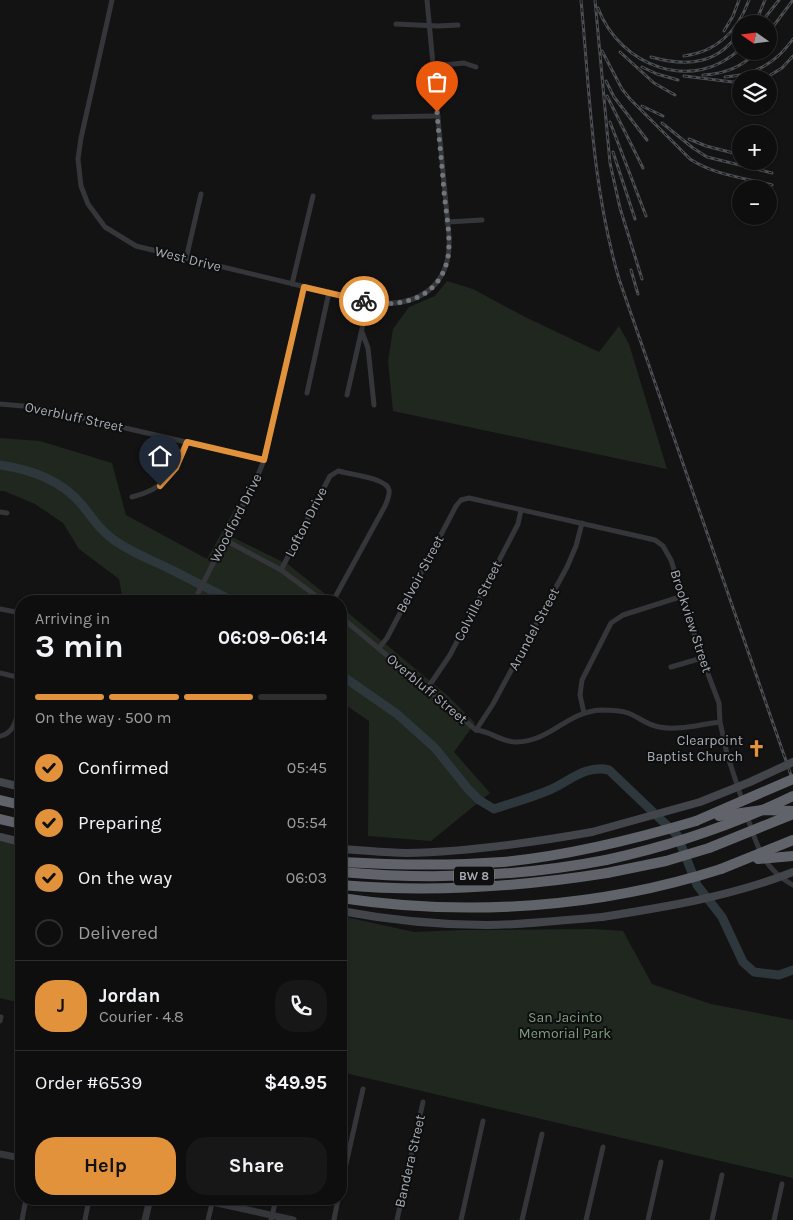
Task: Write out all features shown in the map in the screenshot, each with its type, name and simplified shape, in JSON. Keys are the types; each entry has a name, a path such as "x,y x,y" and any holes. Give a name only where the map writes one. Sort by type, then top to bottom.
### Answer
{"highway":[{"path":"696,821 793,779"},
{"name":"BW 8","path":"347,872 396,876 492,875 564,868 663,846 706,833 793,796"},
{"path":"0,800 15,804"},
{"path":"347,862 421,865 485,863 524,859 599,847 696,821 751,811 793,813"},
{"name":"BW 8","path":"347,885 390,888 509,886 607,873 666,861 709,848 793,813"},
{"path":"0,818 15,821"},
{"path":"721,869 793,840"},
{"path":"347,899 403,905 481,907 539,905 612,896 673,884 759,858 793,856"}],"main road":[{"name":"BW 8","path":"347,849 397,852 442,851 536,842 592,832 700,802 793,762"},
{"path":"0,782 15,786"},
{"path":"0,837 15,841"},
{"path":"347,912 441,924 478,925 602,917 676,905 793,872"}],"street":[{"name":"West Drive","path":"112,0 78,159 81,186 88,204 105,227 136,246 368,302 384,304 416,299 430,290 446,263 449,242 427,0"},
{"path":"396,24 420,26 458,25"},
{"path":"433,66 464,63 476,67"},
{"path":"374,117 438,116"},
{"path":"186,259 201,194"},
{"path":"292,284 313,196"},
{"path":"447,222 482,220"},
{"name":"Woodford Drive","path":"197,595 264,460 304,287"},
{"path":"307,393 328,292"},
{"path":"347,395 368,302"},
{"path":"362,331 368,348 374,405"},
{"name":"Overbluff Street","path":"0,404 34,407 264,460"},
{"path":"132,497 150,492 168,478 179,462 187,442"},
{"name":"Lofton Drive","path":"281,570 333,473 338,471 380,480 388,487 390,492 385,506 336,595"},
{"name":"Brookview Street","path":"461,500 469,498 659,542 669,554 702,658 719,703 720,722 727,754 761,855 775,873 793,884"},
{"name":"Belvoir Street","path":"378,648 387,638 456,506 461,500"},
{"name":"Colville Street","path":"427,689 450,655 518,524 521,510"},
{"path":"0,512 8,513"},
{"name":"Arundel Street","path":"476,730 493,704 567,567 576,546 582,523"},
{"path":"225,540 281,570 314,595"},
{"path":"584,713 580,695 582,680 611,623 623,615 683,596"},
{"path":"0,609 15,612"},
{"name":"Overbluff Street","path":"347,622 476,730 483,730 495,737 514,742 533,740 550,734 575,716 604,710 623,712 651,725 664,728 720,722"},
{"path":"671,667 702,658"},
{"path":"0,673 15,677"},
{"path":"0,736 8,734 13,728 15,720"},
{"path":"347,1160 363,1089"},
{"name":"Bandera Street","path":"397,1220 423,1102"},
{"path":"461,1220 483,1121"},
{"path":"522,1220 542,1134"},
{"path":"586,1220 603,1147"},
{"path":"0,1154 15,1157"},
{"path":"648,1220 661,1162"},
{"path":"712,1220 722,1175"},
{"path":"774,1220 782,1184"},
{"path":"22,1220 25,1205"},
{"path":"85,1220 89,1205"},
{"path":"145,1220 149,1205"},
{"path":"208,1220 211,1205"},
{"path":"229,1205 272,1218 293,1220"},
{"path":"272,1218 275,1205"},
{"path":"334,1220 337,1205"}],"green space":[{"path":"447,281 473,289 525,317 599,352 619,326 629,344 667,469 393,411 388,361 393,329 409,307 435,296"},
{"path":"0,438 40,441 112,463 126,515 207,559 237,505 246,509 232,537 289,565 326,595 122,595 119,579 79,549 63,523 35,504 0,491"},
{"path":"347,612 448,696 475,723 454,752 490,793 431,841 368,836 369,721 347,706"},
{"path":"0,841 15,844 15,1002 0,998"},
{"name":"San Jacinto Memorial Park","path":"347,917 414,932 594,929 623,931 652,984 711,1004 793,1020 793,1178 347,1073"}],"waterway":[{"path":"0,465 35,473 56,483 75,497 101,529 121,545 221,595"},
{"path":"347,679 397,714 435,748 479,800 494,809 555,788 584,772 600,769 609,770 677,835 697,885 722,917 743,962 754,972 779,975 793,970"}],"railway":[{"path":"581,0 597,175 610,244 619,279 793,781"},
{"path":"595,0 610,163 620,208 642,279"},
{"path":"724,31 733,16 739,0"},
{"path":"684,56 707,50 725,38 739,21 749,0"},
{"path":"759,15 765,0"},
{"path":"767,15 779,0"},
{"path":"778,20 793,0"},
{"path":"598,8 609,29 623,46 641,59 660,67 681,71 702,69 722,62 732,55"},
{"path":"725,77 746,74 764,66 779,55 793,39"},
{"path":"651,57 677,62 702,60 723,50 732,42"},
{"path":"602,51 622,89 630,99 690,159 709,169 751,180"},
{"path":"620,52 654,83 675,95"},
{"path":"777,71 793,56"},
{"path":"703,75 732,69 747,60"},
{"path":"642,67 678,80"},
{"path":"684,76 732,82"},
{"path":"606,81 614,97 647,140"},
{"path":"607,96 643,168"},
{"path":"642,106 663,116"},
{"path":"610,122 646,216"},
{"path":"662,123 707,157 772,173"},
{"path":"689,139 706,146 732,153"},
{"path":"613,152 635,219"},
{"path":"631,270 638,294"}],"way so far":[{"path":"364,301 392,304 416,299 430,290 445,267 449,242 437,112"}],"place":[{"name":"Clearpoint Baptist Church","path":"757,748"}],"route":[{"path":"160,486 173,473 187,442 264,460 304,287 364,301"}]}
